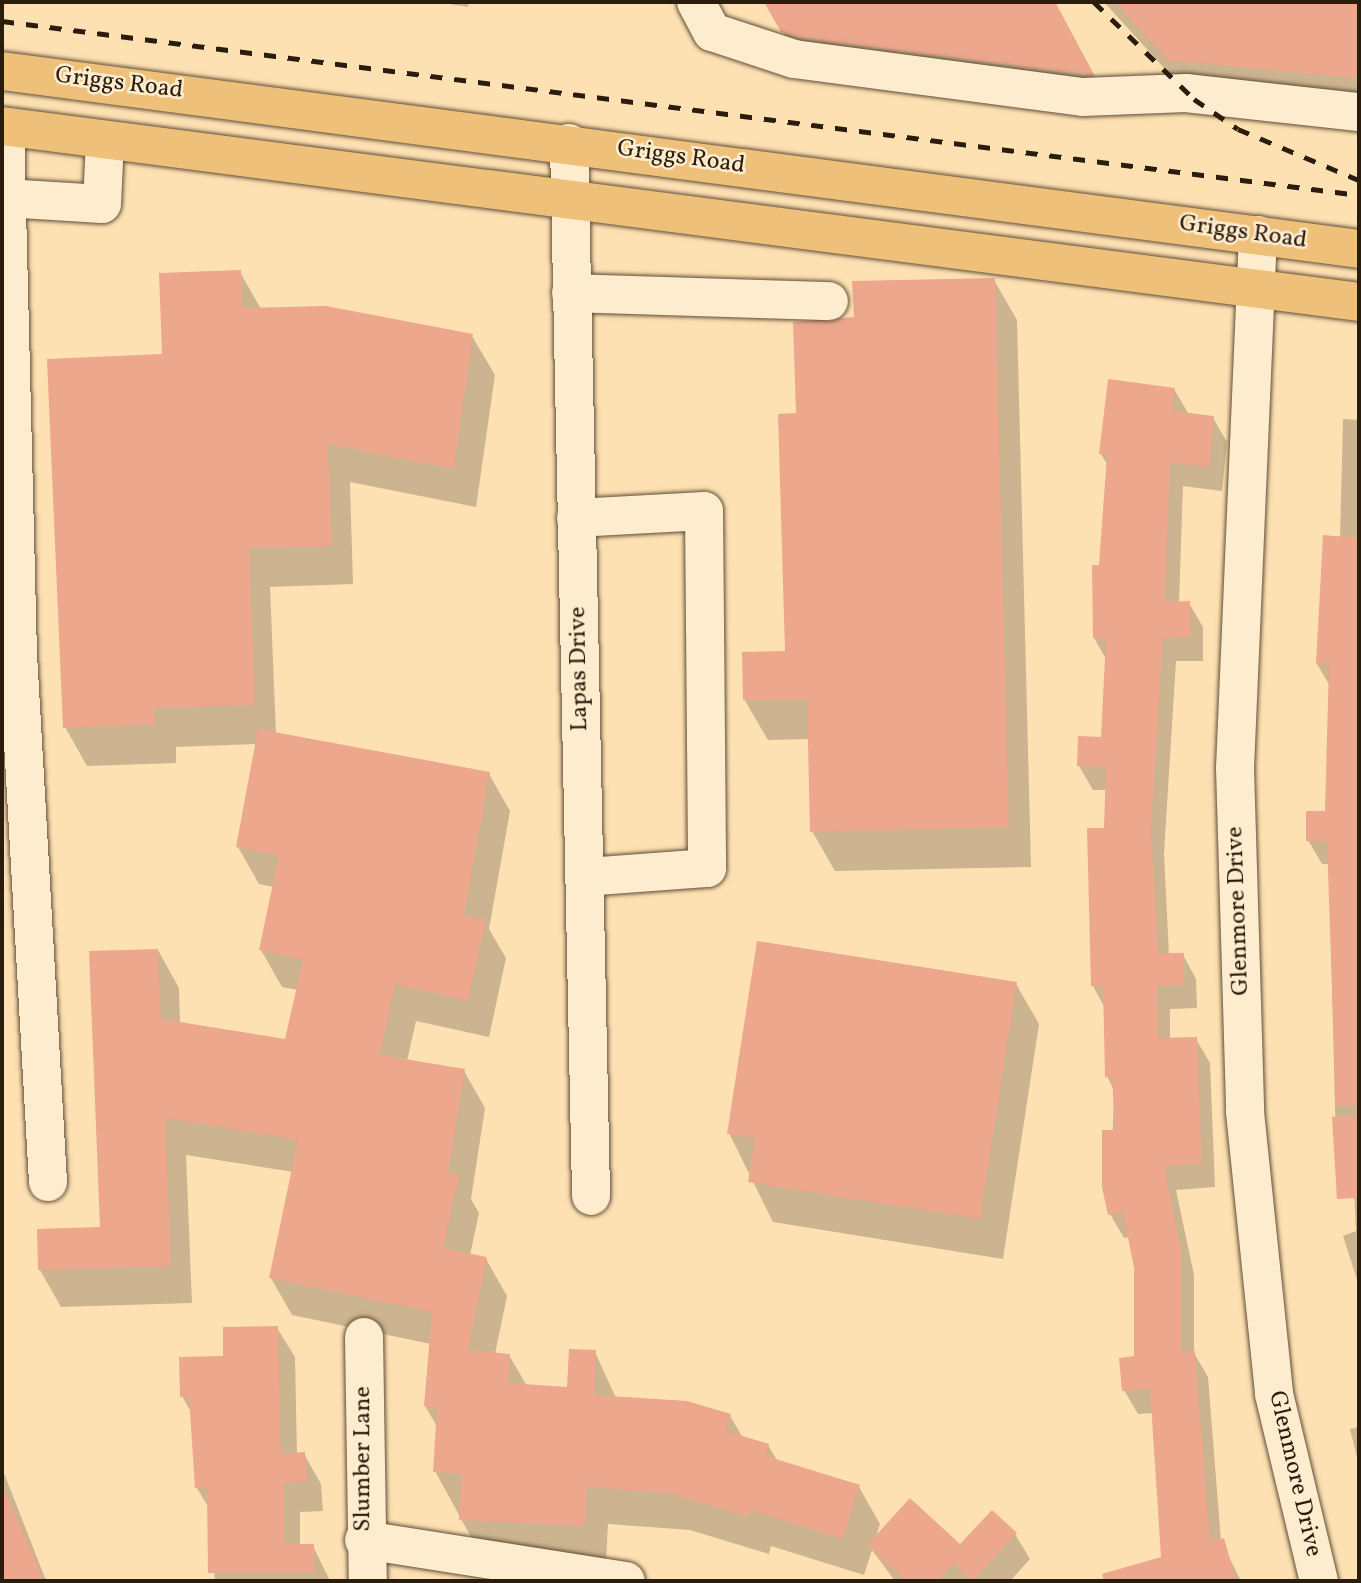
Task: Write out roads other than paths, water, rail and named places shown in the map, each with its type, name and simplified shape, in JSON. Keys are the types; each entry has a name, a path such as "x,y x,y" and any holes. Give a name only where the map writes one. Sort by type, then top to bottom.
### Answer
{"main road":[{"name":"Griggs Road","path":"2,71 569,143 1359,249"},
{"name":"Griggs Road","path":"3,127 569,202 1257,286 1359,302"}],"street":[{"path":"696,2 712,32 794,60 1083,97 1186,93 1359,112"},
{"path":"3,127 18,654 48,1182"},
{"path":"5,198 102,204 105,141"},
{"name":"Lapas Drive","path":"569,143 591,1196"},
{"name":"Glenmore Drive","path":"1258,235 1234,768 1245,1112 1274,1394 1319,1581"},
{"path":"571,293 829,301"},
{"path":"576,518 704,511 707,868 584,877"},
{"name":"Slumber Lane","path":"364,1337 365,1540 368,1581"},
{"path":"365,1540 626,1581"}],"railway":[{"path":"1094,2 1194,99 1238,129 1359,180"},
{"path":"2,21 1359,195"}]}
